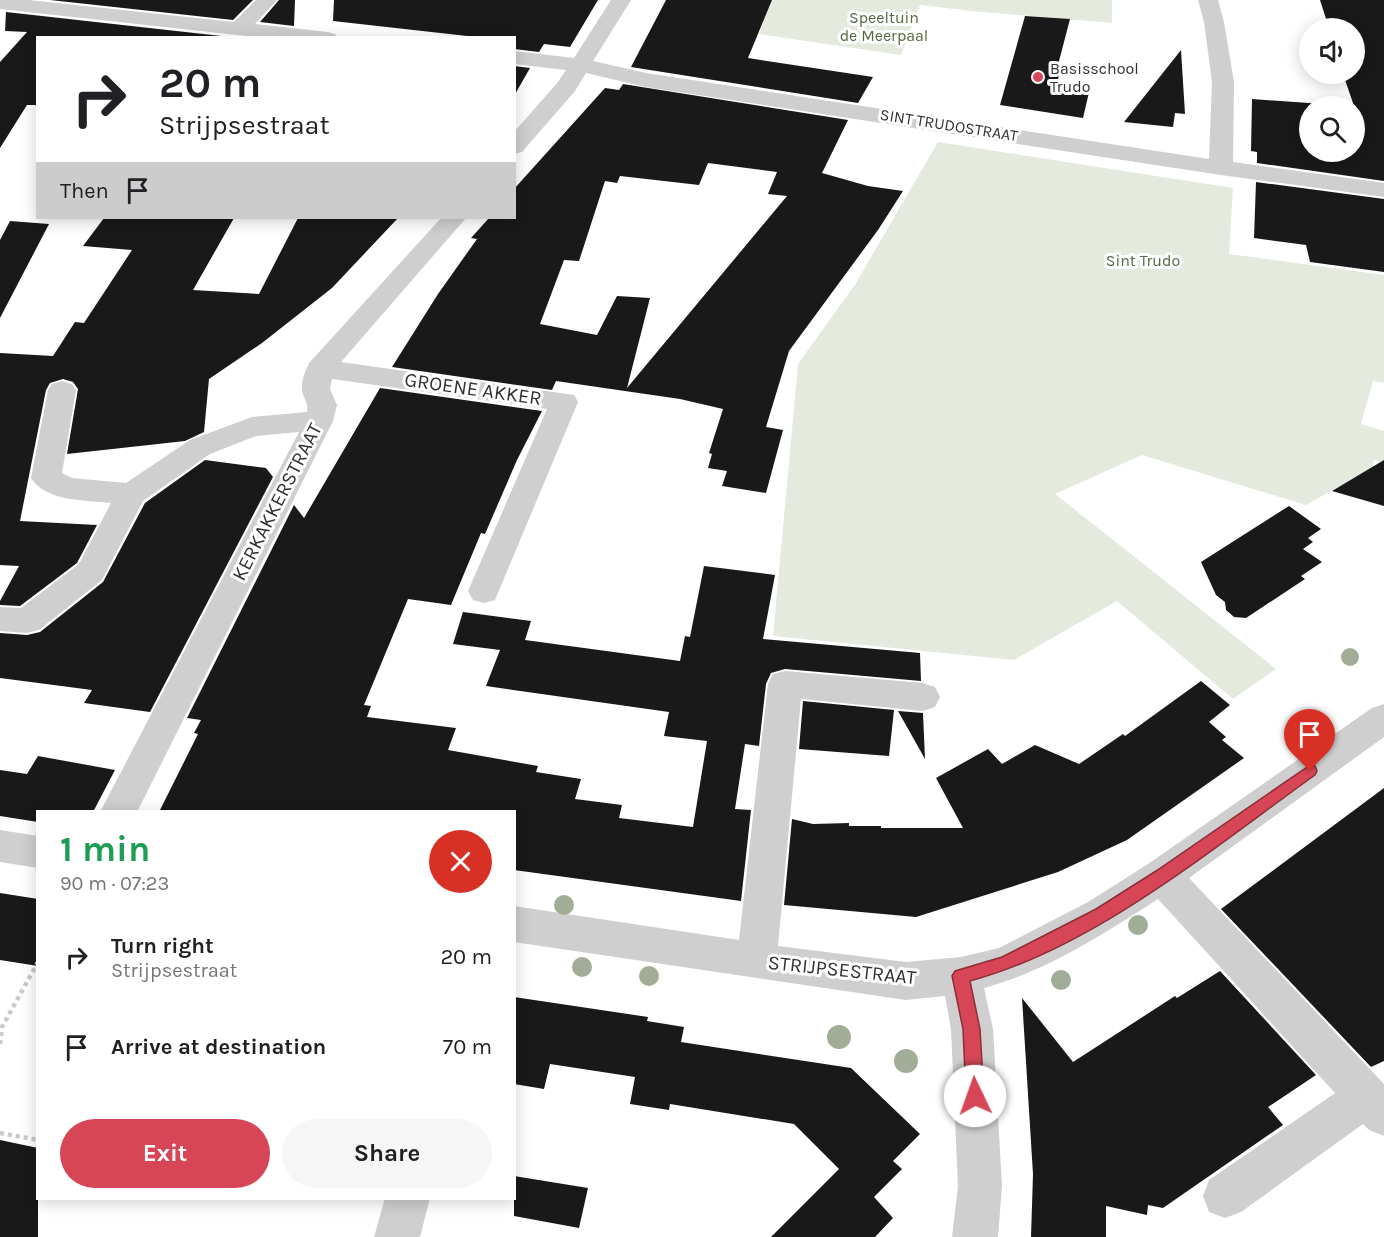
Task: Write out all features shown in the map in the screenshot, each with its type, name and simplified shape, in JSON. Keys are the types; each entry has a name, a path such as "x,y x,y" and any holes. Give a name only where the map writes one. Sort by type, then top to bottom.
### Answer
{"street":[{"path":"240,28 267,0"},
{"path":"516,145 567,86 621,0"},
{"path":"1208,0 1214,22 1223,82 1221,168"},
{"path":"0,3 310,36"},
{"name":"SINT TRUDOSTRAAT","path":"516,57 581,65 646,80 1221,168 1384,190"},
{"path":"320,368 453,219"},
{"name":"KERKAKKERSTRAAT","path":"119,810 319,421 323,405 316,389 320,368"},
{"name":"GROENE AKKER","path":"320,368 564,402 484,591"},
{"path":"62,390 46,478 67,488 131,494"},
{"path":"0,618 27,621 91,572 131,494 201,447 252,427 319,421"},
{"path":"757,961 785,684 923,697"},
{"name":"STRIJPSESTRAAT","path":"516,924 906,981 961,976 1006,964 1102,914 1162,876 1384,718"},
{"path":"0,846 36,852"},
{"path":"1162,876 1375,1106 1225,1196"},
{"path":"961,976 972,1029 980,1186 975,1237"},
{"path":"397,1237 407,1200"}],"path":[{"path":"0,1044 2,1027 36,966"},
{"path":"0,1133 36,1140"}],"green space":[{"name":"Speeltuin de Meerpaal","path":"772,0 1112,0 1112,23 920,5 901,55 759,34"},
{"name":"Sint Trudo","path":"938,142 1233,188 1229,254 1384,275 1384,383 1373,381 1361,424 1384,431 1384,462 1374,460 1367,488 1354,478 1306,505 1142,455 1055,494 1276,669 1233,699 1117,601 1014,660 773,636 798,364 856,283"}],"building":[{"path":"50,0 253,0 233,20"},
{"path":"279,0 295,0 294,26 260,22"},
{"path":"334,0 598,0 570,47 544,44 539,52 516,49 516,36 467,36 333,21"},
{"path":"666,0 772,0 748,58 873,77 858,103 631,67"},
{"path":"1320,0 1384,0 1384,181 1257,163 1257,152 1251,151 1252,99 1299,102 1299,162 1365,162 1365,96 1351,96 1346,84 1365,84 1365,18 1326,18"},
{"path":"6,12 221,36 36,36 36,105 27,105 0,148 0,62 27,32 5,31"},
{"path":"1025,16 1070,19 1058,65 1061,68 1057,83 1090,88 1083,118 1000,105"},
{"path":"1181,50 1185,114 1175,113 1173,127 1124,122"},
{"path":"516,66 530,68 516,92"},
{"path":"623,84 848,120 822,173 868,186 903,191 878,230 789,351 766,427 783,430 766,493 722,486 727,471 708,468 712,454 709,453 723,409 680,399 556,381 552,390 392,367 438,294 477,239 471,238 488,219 516,219 516,187 605,88 619,90","holes":["708,163 777,172 768,194 787,196 627,388 650,298 617,296 597,335 540,324 564,260 579,261 605,181 617,183 620,176 699,185"]},
{"path":"1256,182 1384,199 1384,272 1310,262 1306,245 1254,238"},
{"path":"103,219 233,219 193,290 259,294 297,219 397,219 332,288 262,343 209,379 204,432 185,441 67,454 78,389 73,382 63,379 50,383 46,390 20,521 97,525 77,563 20,606 0,605 19,566 0,565 0,353 53,356 75,322 84,323 132,250 83,246"},
{"path":"10,221 49,224 0,318 0,240"},
{"path":"380,388 542,411 517,460 485,534 481,533 451,605 408,599 364,705 371,706 367,717 456,728 448,750 538,766 536,772 581,779 575,799 622,805 619,818 693,827 707,741 664,736 669,712 486,686 500,650 453,644 463,612 531,621 525,640 680,661 685,636 690,637 704,566 775,575 763,639 920,653 921,681 785,669 771,673 766,684 759,746 745,744 735,809 751,810 741,901 516,870 516,810 160,810 198,734 194,733 201,720 187,718 294,505 304,518"},
{"path":"205,460 266,468 273,477 150,712 84,703 92,690 0,678 0,633 27,635 40,632 103,582 145,503"},
{"path":"1384,460 1384,506 1332,491"},
{"path":"1289,506 1321,529 1308,538 1313,542 1303,549 1322,562 1301,576 1305,579 1246,618 1234,617 1226,610 1225,602 1216,595 1201,562"},
{"path":"1201,681 1230,705 1209,722 1226,737 1222,740 1244,758 1127,840 1058,872 916,917 784,905 792,819 813,824 849,823 849,826 881,826 881,828 963,828 936,778 988,749 1002,764 1035,745 1079,764 1123,734 1125,736"},
{"path":"803,701 894,710 889,756 799,749"},
{"path":"898,711 923,713 925,759"},
{"path":"38,756 115,770 94,810 36,810 36,822 0,816 0,770 27,774"},
{"path":"1384,788 1384,1061 1371,1067 1221,909"},
{"path":"0,893 36,899 36,966 0,960"},
{"path":"1220,971 1316,1075 1268,1107 1283,1125 1163,1208 1148,1205 1147,1215 1106,1206 1106,1237 1031,1237 1033,1174 1022,998 1073,1062 1175,996 1177,998"},
{"path":"516,997 648,1017 647,1021 684,1027 681,1042 851,1068 920,1134 893,1161 902,1169 874,1197 893,1218 875,1237 771,1237 839,1169 794,1124 670,1104 669,1110 630,1104 635,1077 550,1064 544,1089 516,1084"},
{"path":"0,1140 36,1148 38,1237 0,1237"},
{"path":"516,1176 588,1188 579,1228 514,1216"}],"place":[{"name":"Basisschool Trudo","path":"1038,77"}],"route":[{"path":"975,1096 972,1029 961,976 1006,964 1102,914 1162,876 1310,771"}]}
